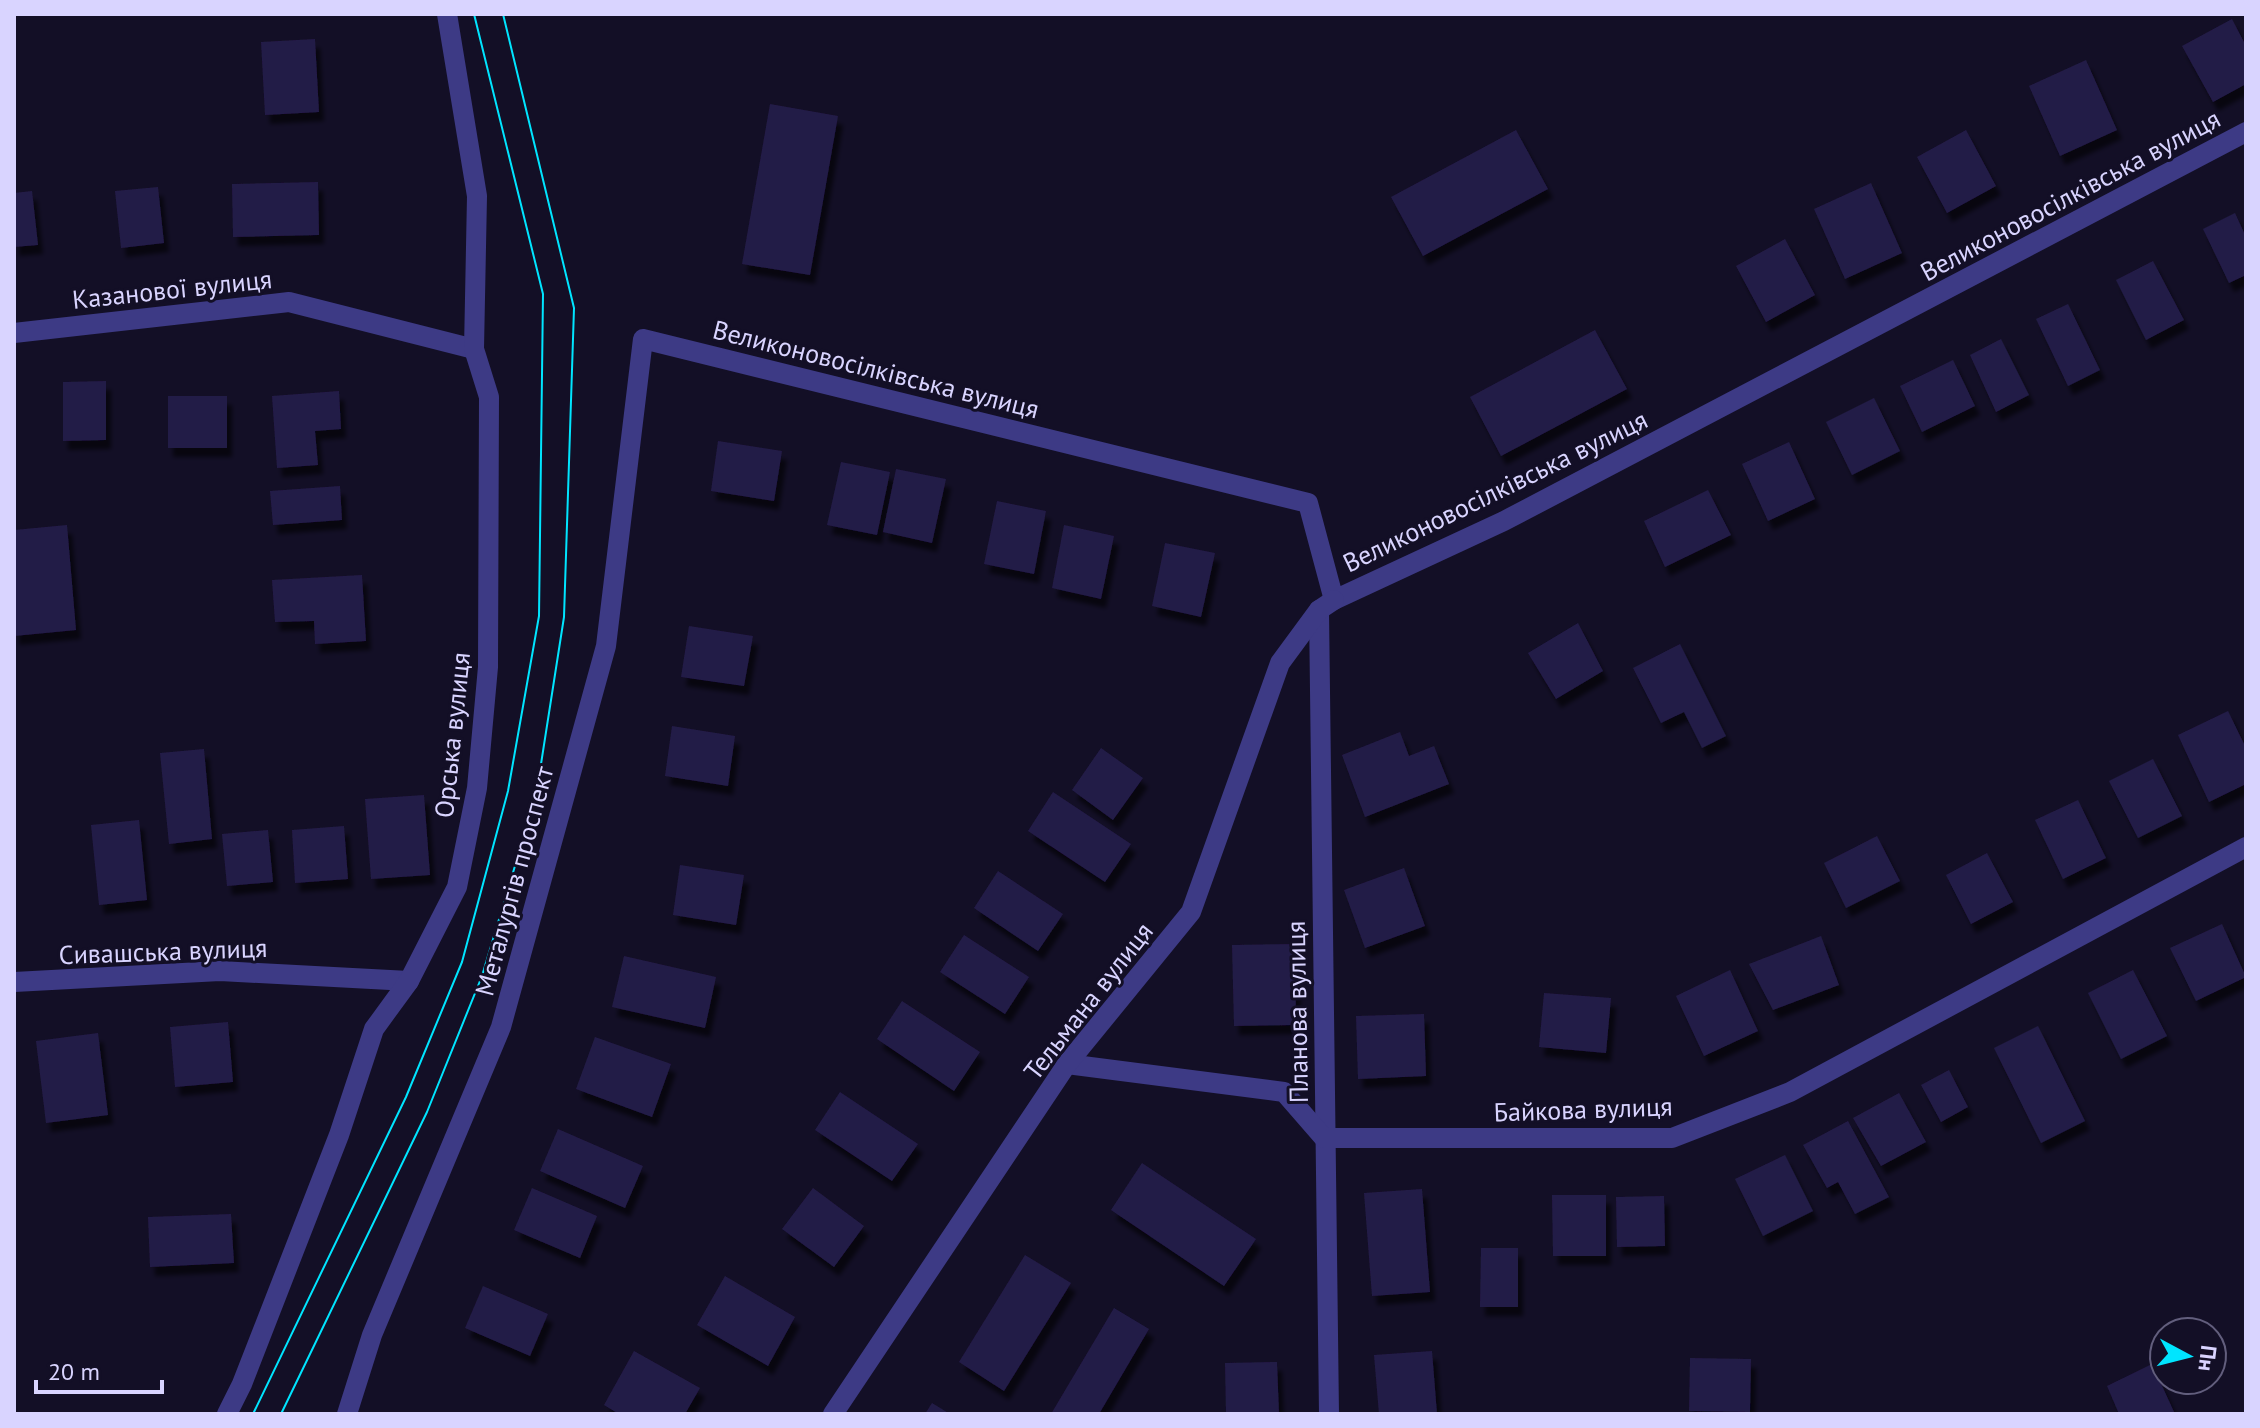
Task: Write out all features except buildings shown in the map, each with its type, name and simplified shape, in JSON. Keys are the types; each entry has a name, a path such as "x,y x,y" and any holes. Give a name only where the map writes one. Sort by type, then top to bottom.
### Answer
{"street":[{"name":"Орська вулиця","path":"227,1414 242,1384 339,1135 374,1029 409,981 457,887 477,788 488,667 489,397 474,349 477,196 447,14"},
{"name":"Великоновосілківська вулиця","path":"643,339 1308,503 1327,605 1504,521 2246,132"},
{"name":"Казанової вулиця","path":"14,333 289,302 474,349"},
{"name":"Металургів проспект","path":"347,1414 372,1335 501,1027 510,997 606,646 643,339"},
{"name":"Тельмана вулиця","path":"833,1414 1067,1064 1191,912 1280,663 1327,605"},
{"name":"Планова вулиця","path":"1327,605 1324,1138 1329,1414"},
{"name":"Байкова вулиця","path":"1324,1138 1672,1138 1790,1092 2246,847"},
{"name":"Сивашська вулиця","path":"14,982 220,971 409,981"},
{"path":"1067,1064 1284,1092 1324,1138"}],"tram line":[{"path":"253,1414 406,1097 462,962 508,791 539,616 543,294 474,14"},
{"path":"281,1414 427,1112 482,976 536,796 564,617 574,308 503,14"}]}
